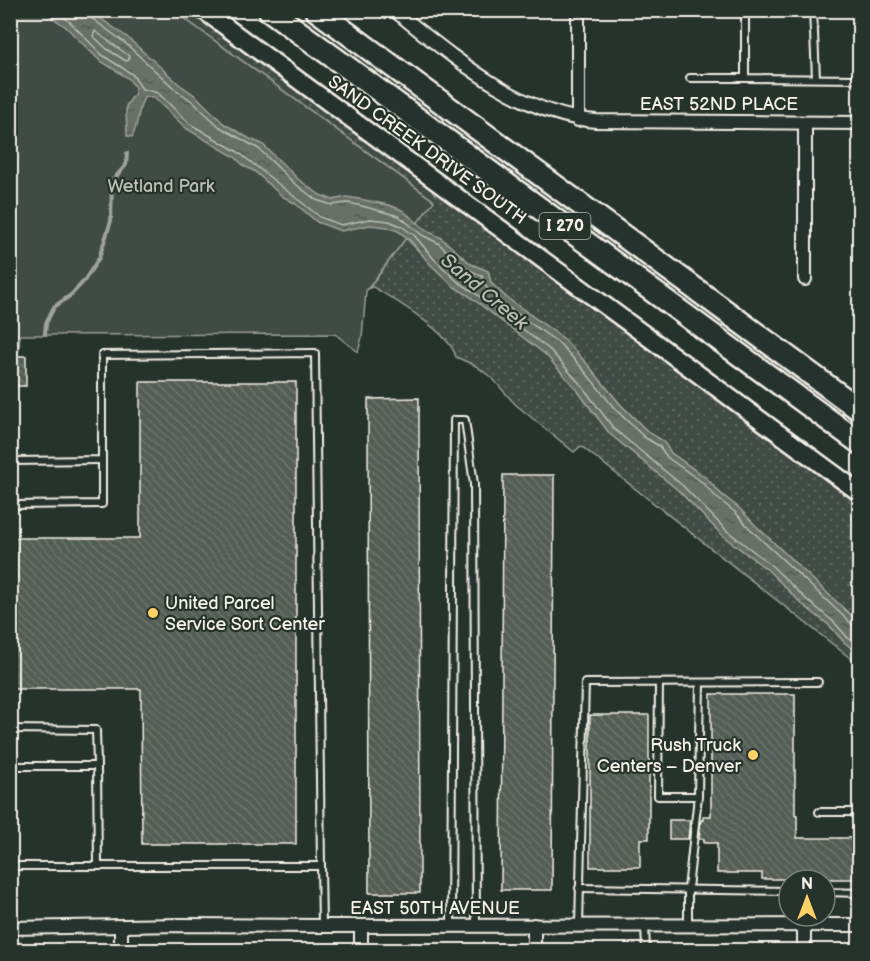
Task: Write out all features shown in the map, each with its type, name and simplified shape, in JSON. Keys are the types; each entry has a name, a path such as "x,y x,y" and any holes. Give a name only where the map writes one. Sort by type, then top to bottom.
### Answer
{"highway":[{"name":"I 270","path":"269,10 860,442"},
{"name":"I 270","path":"316,10 860,410"}],"main road":[{"name":"SAND CREEK DRIVE SOUTH","path":"203,10 860,492"}],"street":[{"name":"EAST 52ND PLACE","path":"394,10 477,72 512,94 547,111 578,120 860,123"},
{"path":"578,10 578,120"},
{"path":"805,123 805,279"},
{"name":"EAST 50TH AVENUE","path":"10,928 121,928 180,925 322,927 777,925"},
{"path":"534,925 534,951"},
{"name":"EAST 50TH AVENUE","path":"837,925 860,925"},
{"path":"361,926 361,951"},
{"path":"121,928 121,951"},
{"path":"804,928 804,951"}],"lane":[{"path":"745,10 745,78"},
{"path":"813,10 816,78"},
{"path":"690,78 860,79"},
{"path":"10,506 102,504 102,355 315,354 322,927"},
{"path":"451,925 454,420 465,420 474,484 477,925"},
{"path":"10,460 102,460"},
{"path":"579,925 585,683 818,682"},
{"path":"659,683 658,796 698,796"},
{"path":"688,925 688,889 698,796 700,683"},
{"path":"10,729 96,730 98,866"},
{"path":"10,766 97,766"},
{"path":"819,812 860,812"},
{"path":"10,866 321,866"},
{"path":"579,888 777,891"},
{"path":"837,892 860,893"},
{"path":"645,925 646,951"}],"green space":[{"name":"Wetland Park","path":"11,11 174,11 434,201 366,291 362,337 358,352 335,334 20,335 19,350 11,350"},
{"path":"174,11 189,11 859,505 859,623 706,478 671,453 663,441 648,432 620,404 564,339 507,298 491,283 488,271 471,264 441,238 417,222 433,200"},
{"path":"406,238 453,286 546,355 577,390 610,434 679,491 723,536 768,570 802,604 830,626 859,654 859,665 581,446 574,452 515,404 492,378 476,366 456,357 444,338 421,318 373,287 369,288"}],"water":[{"name":"Sand Creek","path":"43,11 90,11 127,37 179,84 196,96 223,123 262,144 298,179 320,195 333,200 346,197 359,199 402,210 426,230 441,238 471,264 488,271 491,283 507,298 564,339 620,404 648,432 663,441 671,453 706,478 859,623 859,654 830,626 802,604 768,570 723,536 679,491 610,434 577,390 546,355 453,286 429,263 410,240 398,231 387,227 370,225 341,231 317,222 235,157 187,129 154,98 145,96 132,137 127,136 126,106 135,93 135,87 128,78 99,60 66,27"}],"building":[{"path":"10,356 26,356 26,386 10,386"},
{"name":"United Parcel Service Sort Center","path":"140,382 296,382 296,844 142,844 141,689 10,689 10,538 140,538"},
{"path":"419,398 420,893 369,893 368,399"},
{"path":"503,475 554,475 552,890 501,890"},
{"name":"Rush Truck Centers – Denver","path":"711,694 795,694 797,838 860,838 860,879 837,879 837,868 777,868 777,879 762,879 762,873 717,873 717,843 704,843 704,839 699,839 703,816 711,816"},
{"path":"590,715 649,715 649,839 640,839 640,867 590,867"},
{"path":"669,820 690,820 688,839 669,839"}],"waterway":[{"path":"45,334 46,323 54,307 71,295 84,281 99,258 111,221 112,181 126,165 127,153"}],"place":[{"name":"United Parcel Service Sort Center","path":"153,613"},
{"name":"Rush Truck Centers – Denver","path":"753,755"}]}
